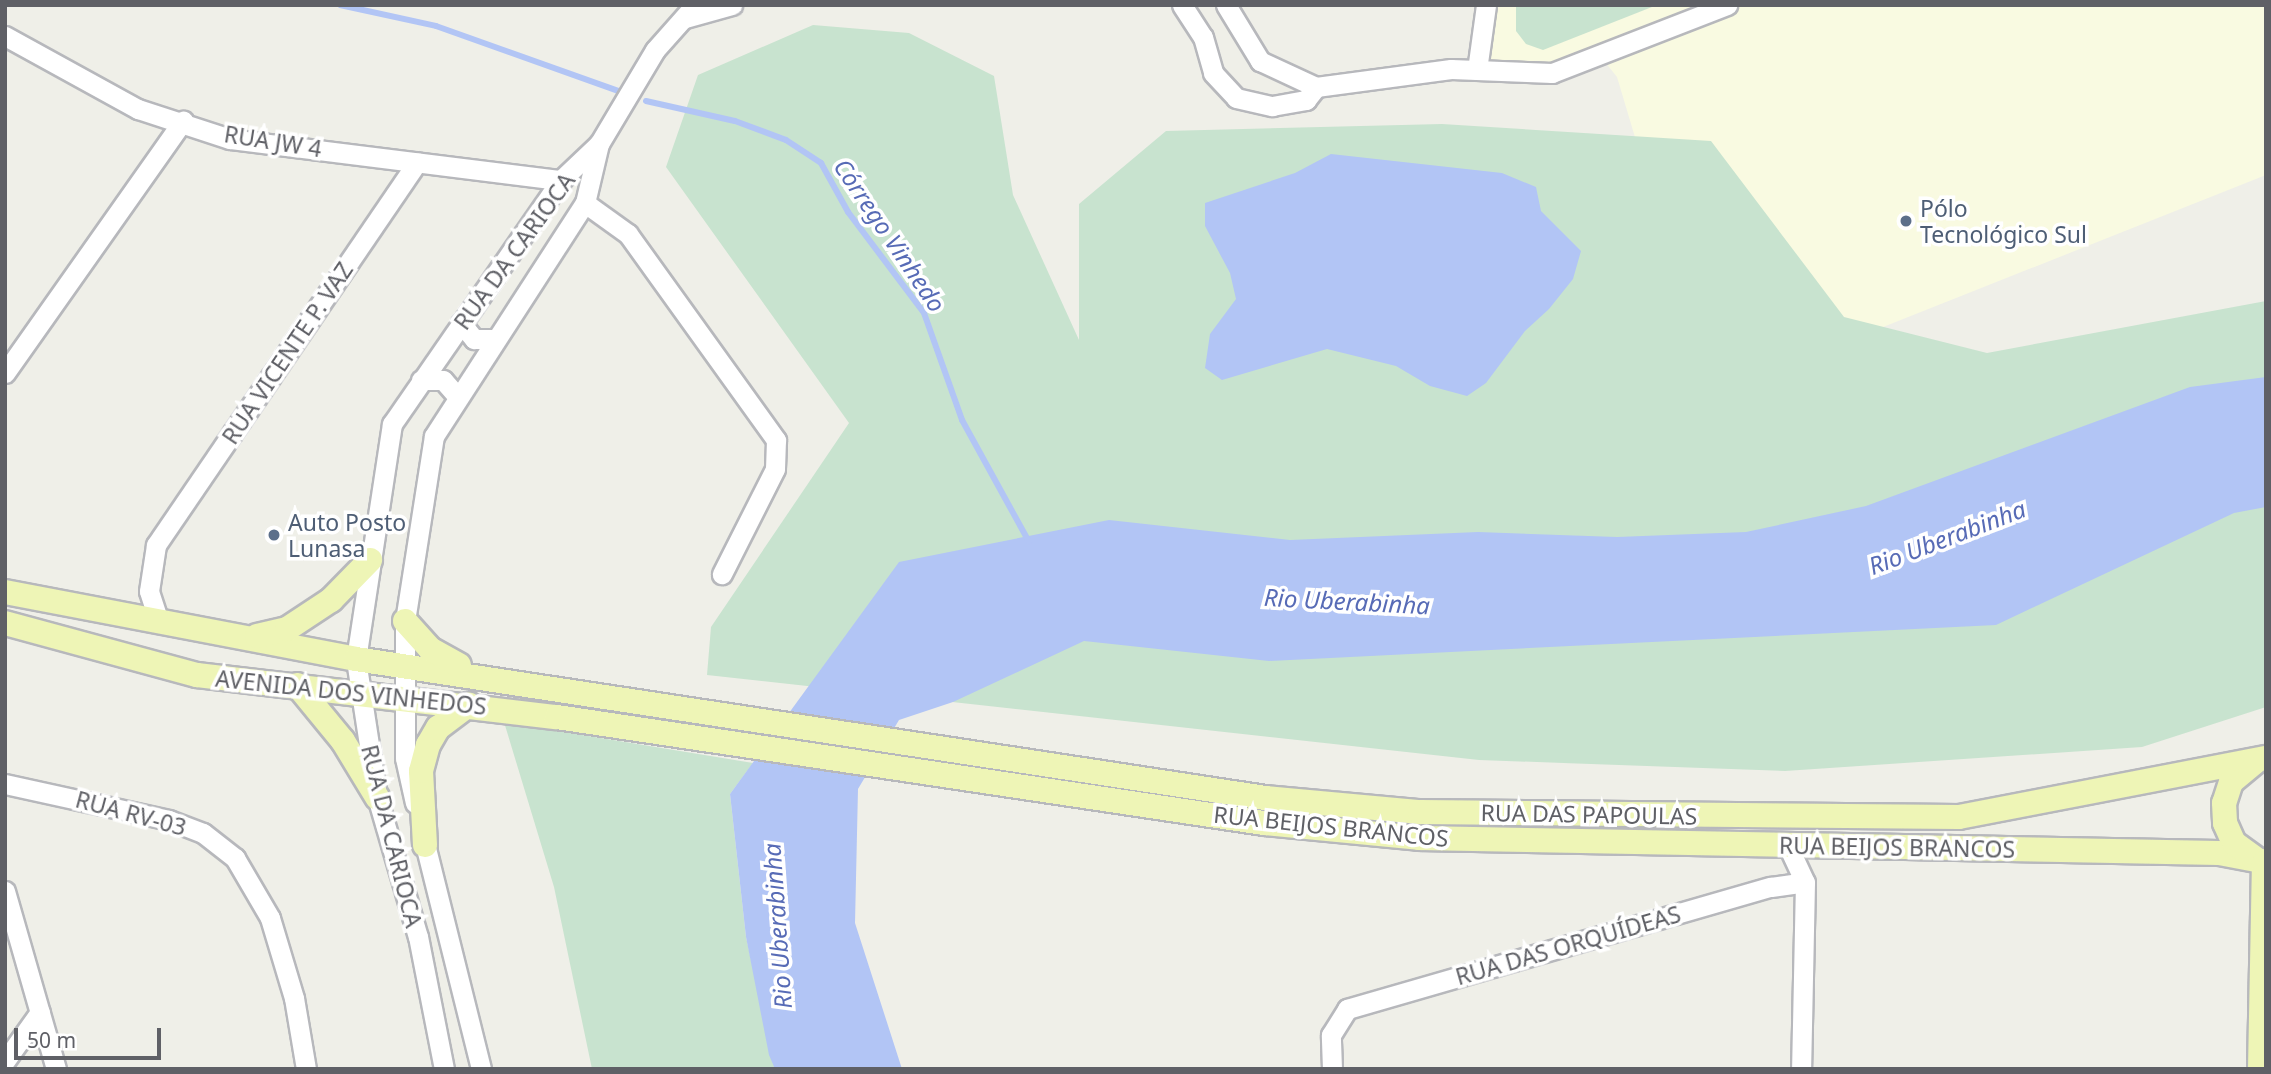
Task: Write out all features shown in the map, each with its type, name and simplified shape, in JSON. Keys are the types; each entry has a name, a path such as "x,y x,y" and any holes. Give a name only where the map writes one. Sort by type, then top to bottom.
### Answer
{"main road":[{"path":"249,638 287,629 331,600 370,560"},
{"name":"AVENIDA DOS VINHEDOS","path":"5,592 158,619 356,659 471,672 700,709"},
{"path":"405,621 430,649 471,672"},
{"name":"AVENIDA DOS VINHEDOS","path":"5,623 197,675 404,700 469,705 907,770"},
{"path":"297,685 343,741 377,797"},
{"path":"425,845 421,771 428,745 438,729 469,705"},
{"name":"RUA DAS PAPOULAS","path":"700,709 1265,798 1420,812 1959,817 2265,758"},
{"path":"2260,1069 2264,863 2234,843 2225,823 2224,803 2231,782 2265,758"},
{"name":"RUA BEIJOS BRANCOS","path":"907,770 1264,823 1419,838 2219,853 2264,863"}],"street":[{"path":"601,140 655,50 690,11 732,5"},
{"path":"1182,5 1203,37 1213,73 1236,98 1272,106 1306,100 1316,87"},
{"path":"1226,5 1260,61 1316,87 1477,70 1530,74 1573,68 1727,5"},
{"path":"1477,70 1486,5"},
{"name":"RUA JW 4","path":"5,36 138,108 230,139 561,180"},
{"path":"5,373 183,121"},
{"name":"RUA DA CARIOCA","path":"444,1069 418,937 377,797 359,695 356,659 392,424 561,180 601,140"},
{"name":"RUA DA CARIOCA","path":"481,1069 405,758 405,621 434,436 457,396 585,204 601,140"},
{"name":"RUA VICENTE P. VAZ","path":"158,619 149,591 156,545 417,162"},
{"path":"585,204 628,234 776,440 775,469 722,574"},
{"path":"461,323 474,339 495,339"},
{"path":"421,380 443,380 457,396"},
{"name":"RUA RV-03","path":"5,784 169,820 203,833 234,858 270,918 294,998 306,1069"},
{"path":"1788,846 1805,882 1801,1069"},
{"name":"RUA DAS ORQUÍDEAS","path":"1332,1069 1336,1020 1347,1009 1771,887 1805,882"},
{"path":"5,891 56,1069"},
{"path":"5,1061 40,1012"}],"shaded area":[{"name":"Pólo Tecnológico Sul","path":"1486,5 2266,5 2266,175 1785,366 1643,164 1617,77 1601,57 1573,68 1477,70"},
{"path":"1516,5 1657,5 1543,50 1526,44 1516,31"},
{"path":"813,25 909,33 994,76 1013,195 1079,340 1079,204 1166,131 1442,124 1711,141 1844,317 1987,353 2266,301 2266,707 2142,747 1785,771 1479,760 707,675 711,627 849,423 666,167 698,75"},
{"path":"504,722 753,763 730,794 746,937 775,1069 592,1069 554,887"}],"water":[{"path":"1331,154 1502,173 1536,187 1541,211 1581,251 1573,279 1549,309 1525,331 1486,383 1467,396 1430,386 1396,366 1327,349 1222,380 1205,368 1210,334 1236,299 1230,273 1205,226 1205,203 1295,173"},
{"name":"Rio Uberabinha","path":"2266,377 2266,507 2234,513 1996,625 1269,661 1084,641 953,702 899,720 858,789 855,923 902,1069 775,1069 769,1055 746,937 730,794 899,562 1109,520 1290,540 1478,532 1617,537 1746,532 1866,506 2190,387"}],"waterway":[{"name":"Córrego Vinhedo","path":"340,5 436,26 624,93"},
{"name":"Córrego Vinhedo","path":"646,101 735,121 786,140 821,163 848,212 924,313 962,420 1029,542"}],"place":[{"name":"Pólo Tecnológico Sul","path":"1906,221"},
{"name":"Auto Posto Lunasa","path":"274,535"}]}
